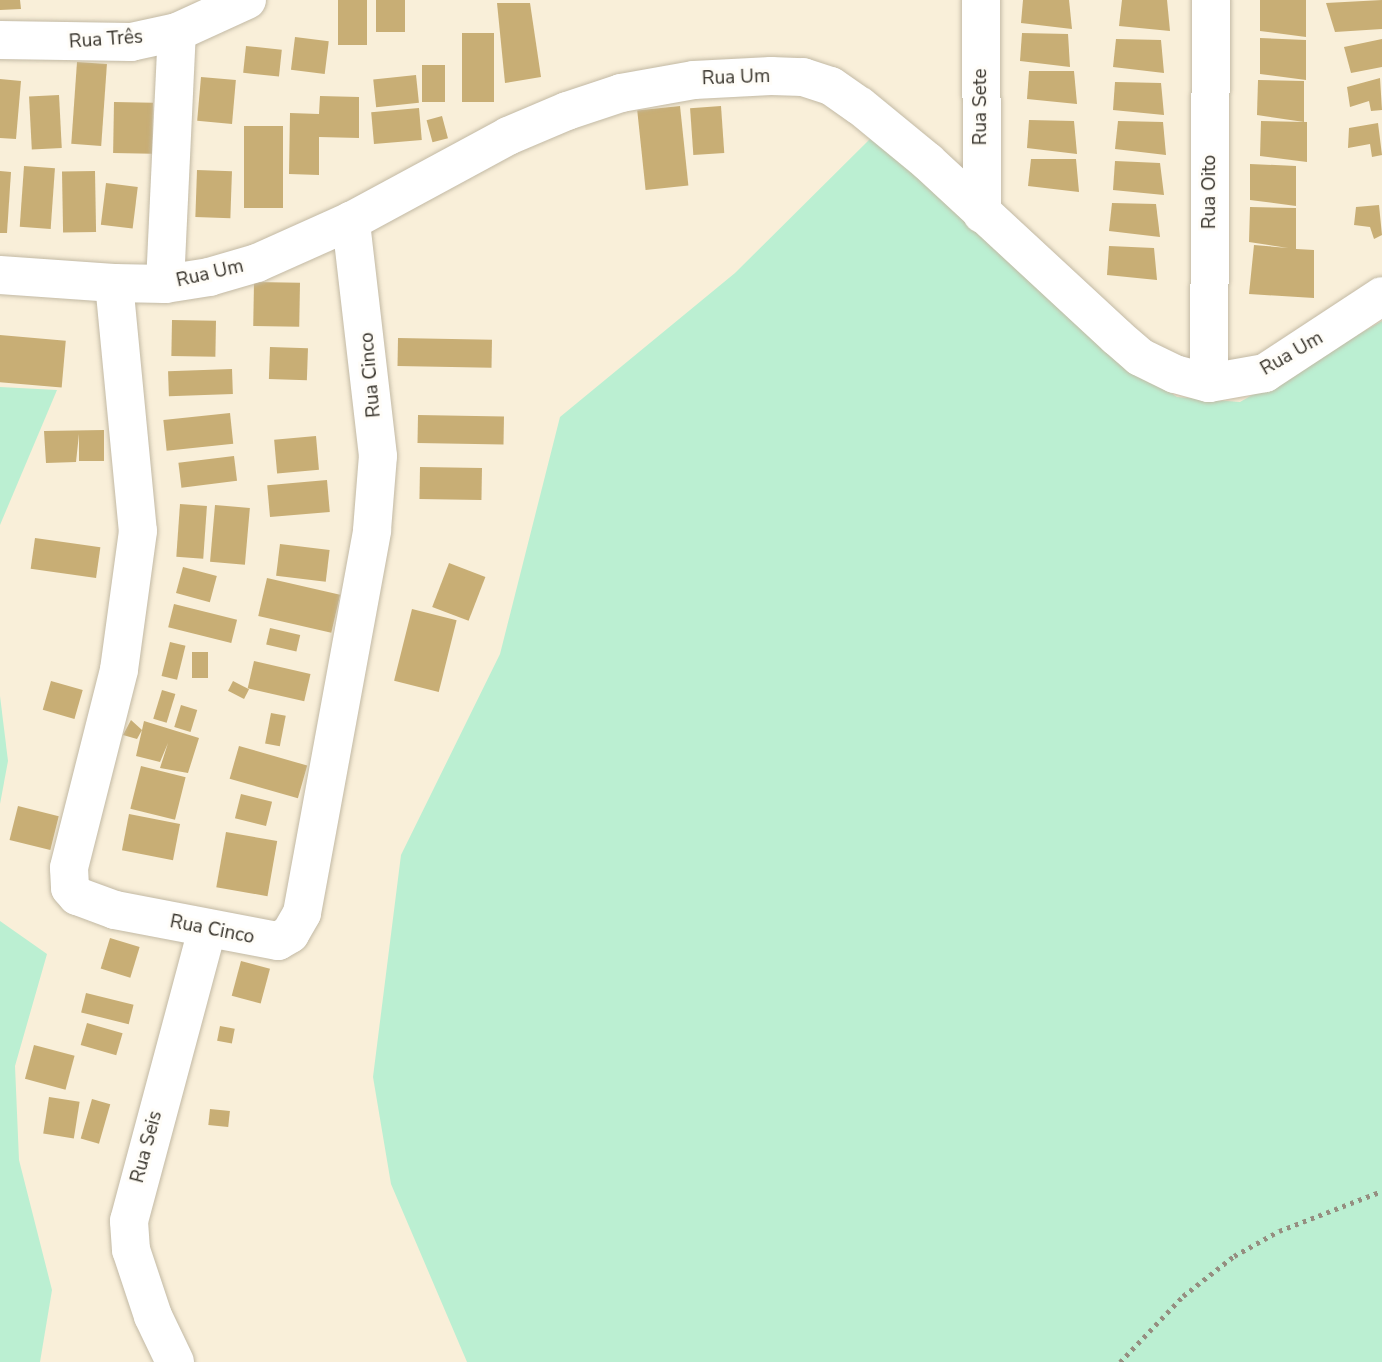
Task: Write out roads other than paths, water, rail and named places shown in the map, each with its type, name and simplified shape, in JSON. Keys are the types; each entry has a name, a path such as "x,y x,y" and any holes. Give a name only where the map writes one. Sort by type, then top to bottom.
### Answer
{"street":[{"name":"Rua Três","path":"0,40 131,42 177,32 247,0"},
{"name":"Rua Sete","path":"981,0 982,214"},
{"name":"Rua Oito","path":"1209,383 1211,0"},
{"path":"165,284 177,32"},
{"name":"Rua Um","path":"0,275 165,284 257,263 351,221 508,135 567,111 621,93 694,80 771,76 803,77 831,86 928,161 982,214 1140,357 1175,374 1209,383 1265,373 1382,296"},
{"name":"Rua Cinco","path":"114,283 138,531 119,670 68,879 77,896 94,904 206,930 278,942 290,934 302,914 357,625 378,456 351,221"},
{"name":"Rua Seis","path":"176,1362 153,1316 131,1250 129,1221 206,930"}]}
